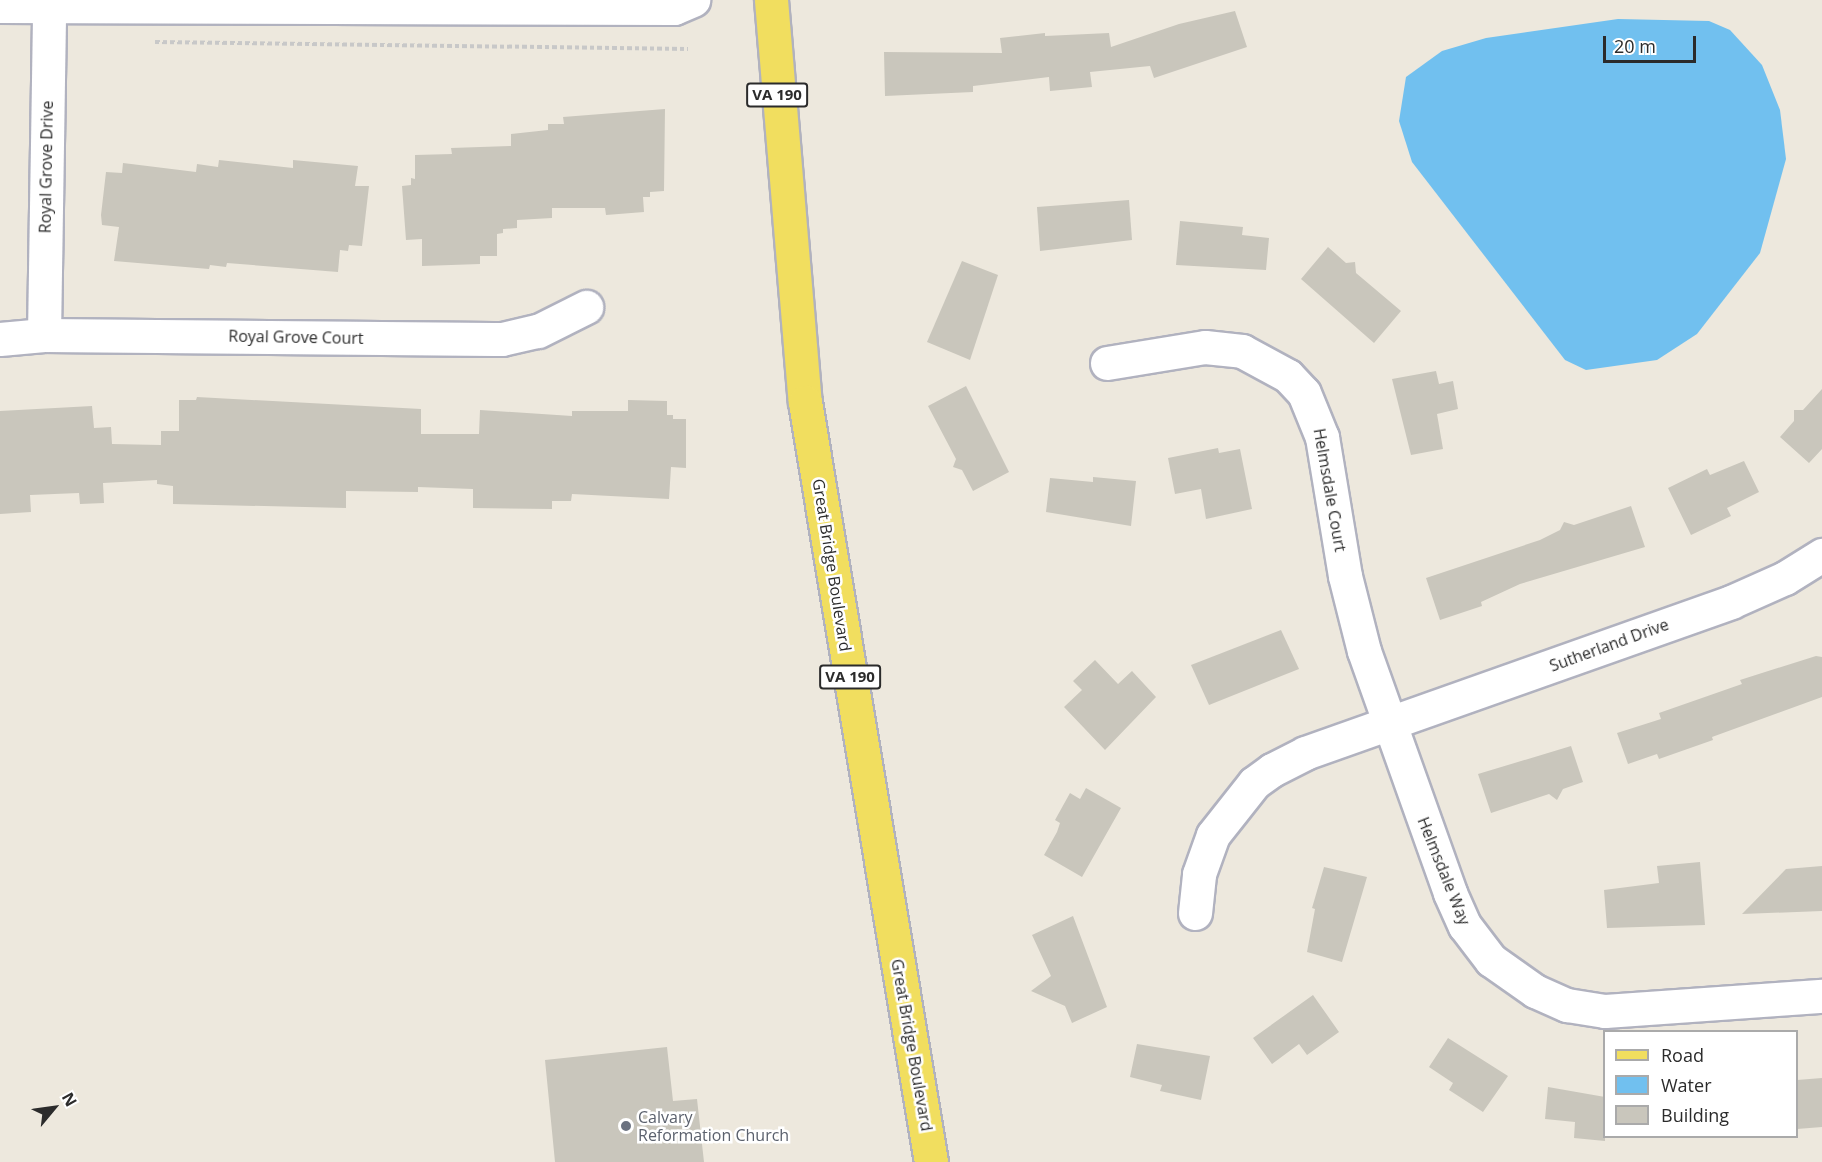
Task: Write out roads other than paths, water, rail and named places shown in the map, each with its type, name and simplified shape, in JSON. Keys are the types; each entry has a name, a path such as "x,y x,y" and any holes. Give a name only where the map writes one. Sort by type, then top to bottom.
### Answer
{"main road":[{"name":"Great Bridge Boulevard","path":"771,0 798,353 931,1162"}],"street":[{"path":"0,6 49,3 674,8 693,0"},
{"name":"Royal Grove Drive","path":"44,335 49,3"},
{"name":"Royal Grove Court","path":"0,339 44,335 502,339 538,330 586,307"},
{"name":"Helmsdale Court","path":"1107,363 1205,347 1242,351 1265,359 1288,376 1304,393 1322,437 1345,576 1364,651 1389,723"},
{"name":"Sutherland Drive","path":"1195,913 1199,874 1213,835 1254,783 1305,753 1731,602 1785,578 1822,555"},
{"name":"Helmsdale Way","path":"1389,723 1464,926 1491,960 1518,982 1567,1005 1605,1011 1822,996"}],"water":[{"path":"1618,19 1709,21 1730,30 1762,65 1780,110 1786,159 1760,253 1697,334 1657,360 1586,370 1565,360 1412,162 1399,121 1406,77 1442,51 1486,38"}],"place":[{"name":"Calvary Reformation Church","path":"626,1126"}]}
